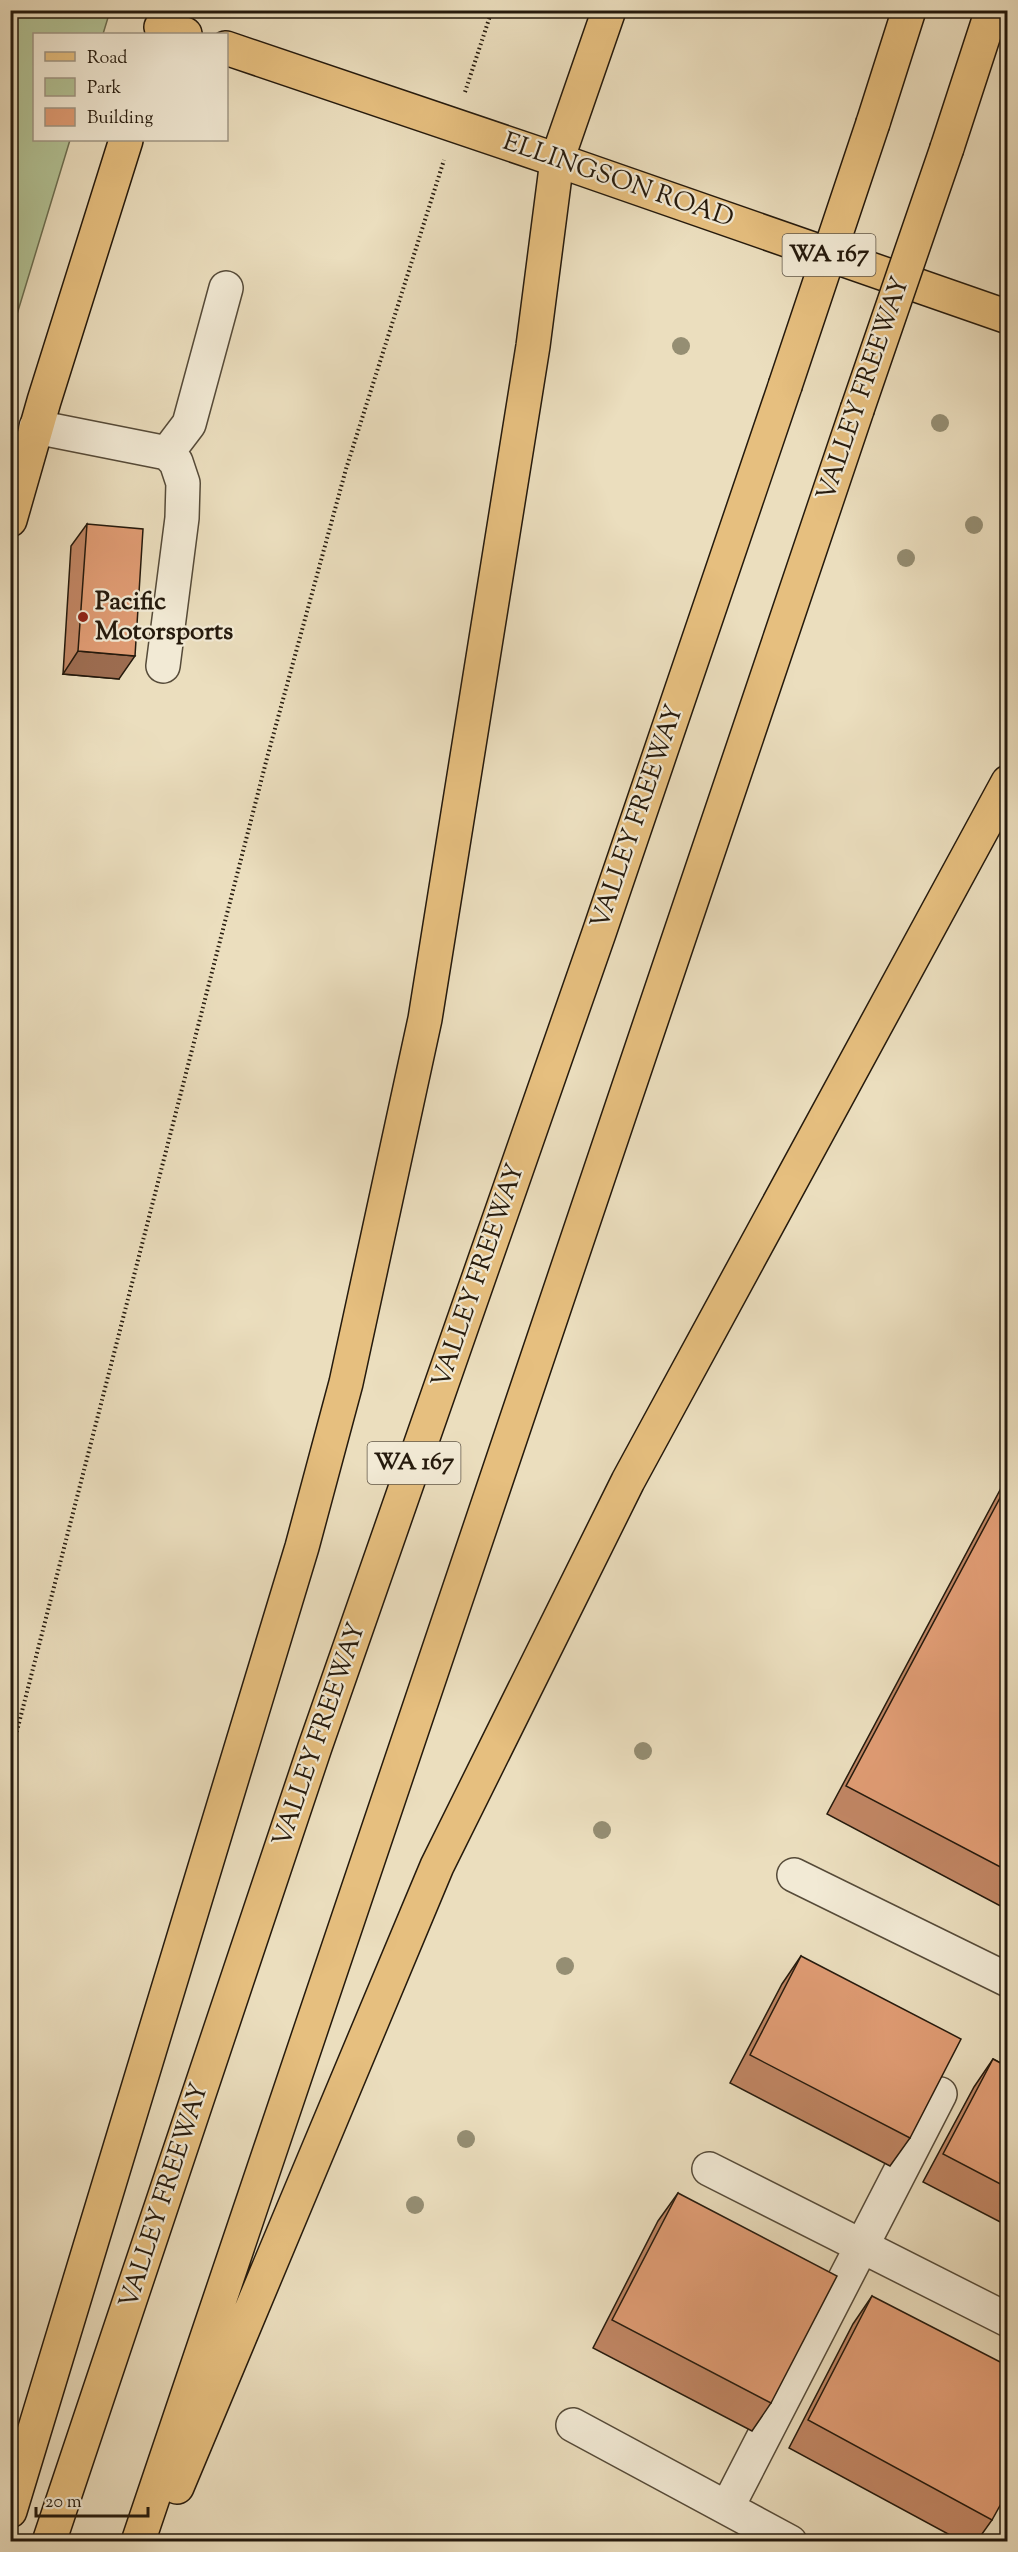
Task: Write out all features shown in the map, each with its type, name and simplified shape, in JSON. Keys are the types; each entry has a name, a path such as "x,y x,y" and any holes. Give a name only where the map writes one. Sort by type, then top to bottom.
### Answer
{"main road":[{"path":"10,2511 302,1547 346,1383 425,1019 531,358 557,160 609,10"},
{"name":"VALLEY FREEWAY","path":"49,2541 315,1747 595,945 785,386 909,10"},
{"name":"VALLEY FREEWAY","path":"138,2541 992,10"},
{"name":"ELLINGSON ROAD","path":"228,49 1008,317"},
{"path":"10,520 36,427 126,141"},
{"path":"155,2541 437,1866 628,1481 1008,782"}],"lane":[{"path":"166,453 189,424 226,288"},
{"path":"36,427 166,453 176,462 183,483 182,518 163,666"},
{"path":"794,1875 1008,1980"},
{"path":"727,2508 940,2094"},
{"path":"709,2169 1008,2320"},
{"path":"573,2425 790,2541"}],"path":[{"path":"10,1758 267,758 346,469 492,10"}],"green space":[{"path":"11,10 110,11 103,33 33,33 33,141 70,141 11,334"}],"building":[{"path":"87,524 143,529 135,656 78,651"},
{"path":"1008,1483 1008,1871 846,1786"},
{"path":"801,1956 961,2039 910,2138 750,2055"},
{"path":"993,2059 1008,2067 1008,2188 943,2154"},
{"path":"678,2193 837,2276 771,2403 612,2320"},
{"path":"872,2296 1008,2366 1008,2491 992,2520 808,2420"}],"place":[{"name":"Pacific Motorsports","path":"83,617"}]}
